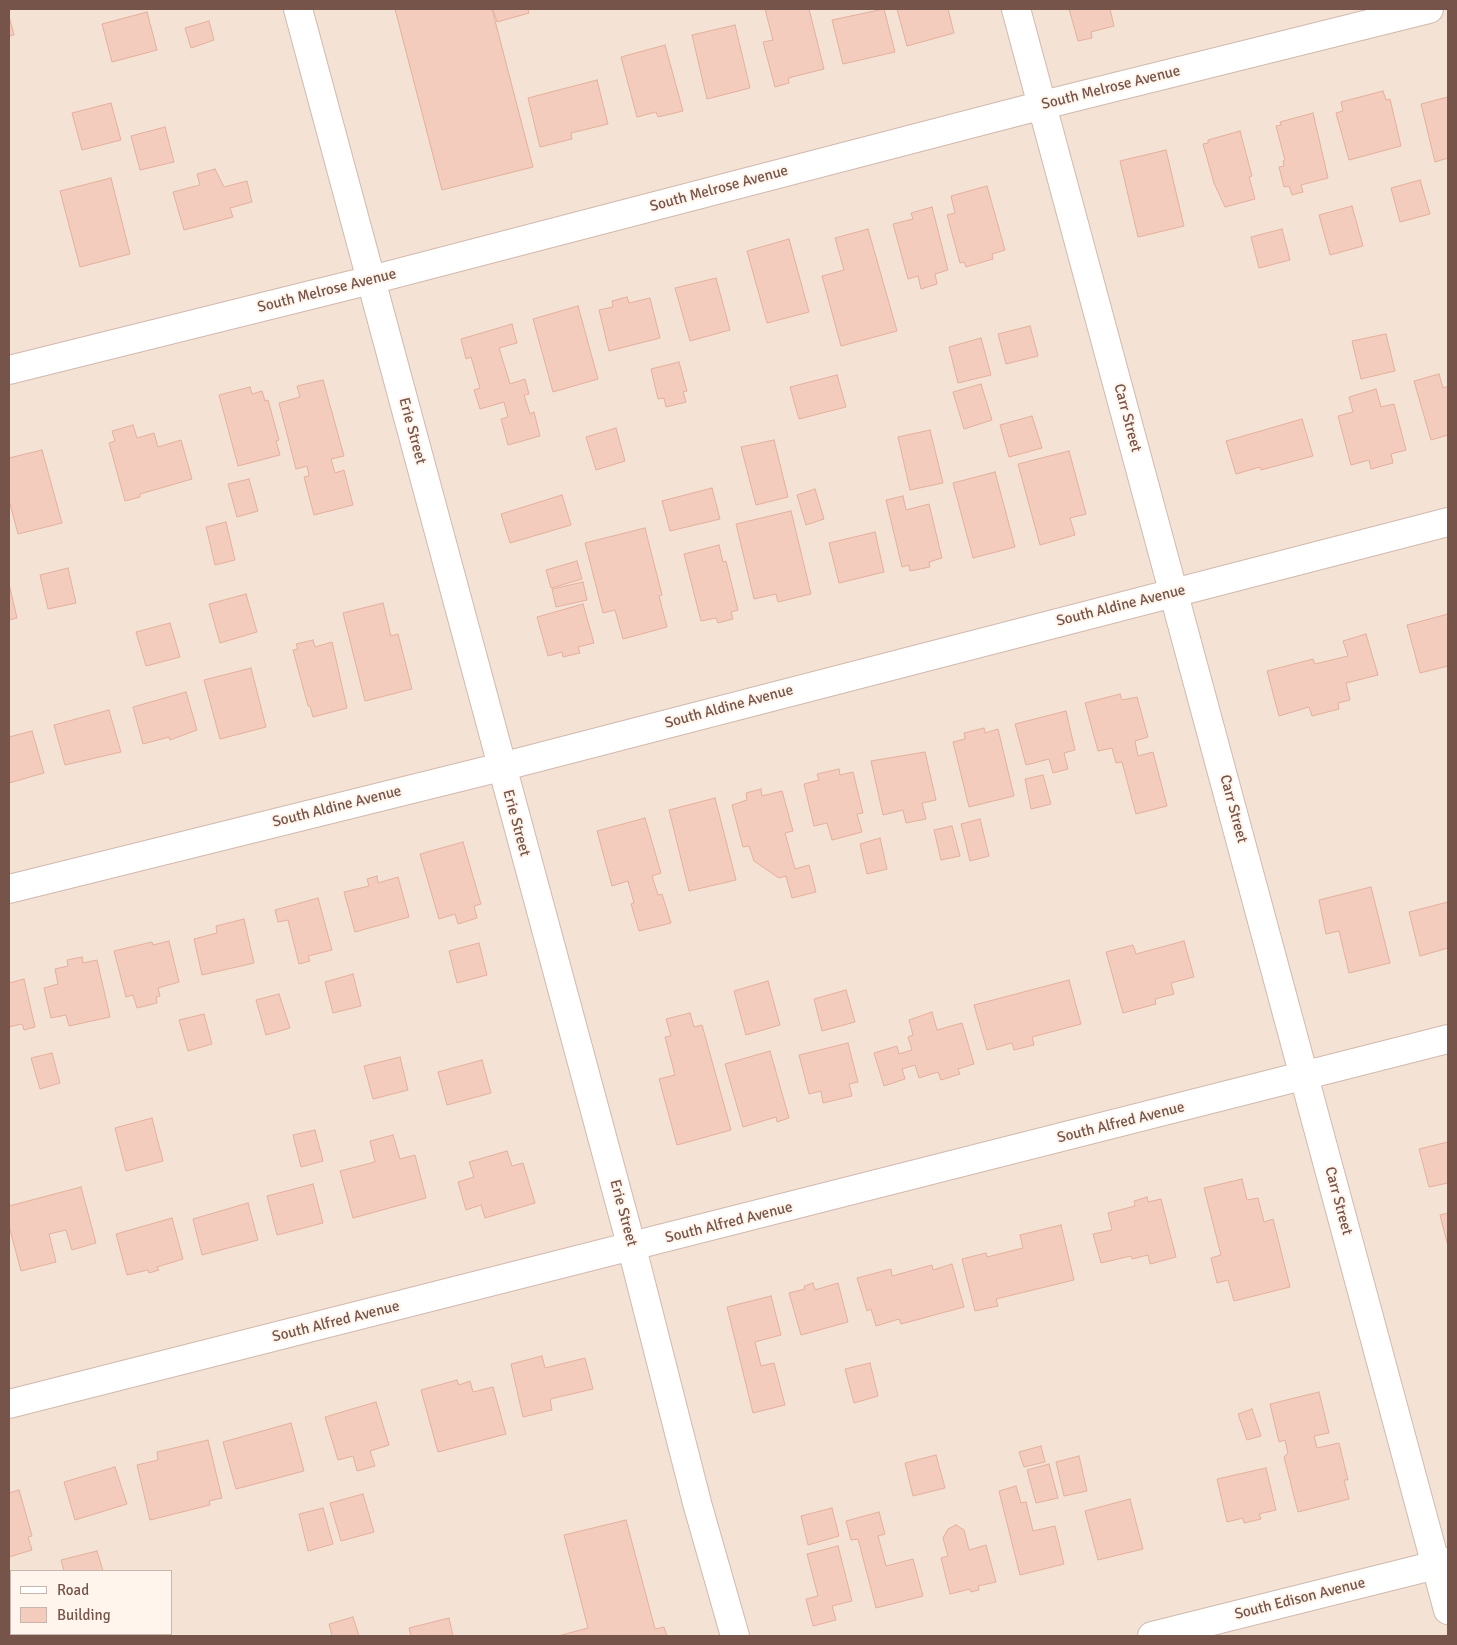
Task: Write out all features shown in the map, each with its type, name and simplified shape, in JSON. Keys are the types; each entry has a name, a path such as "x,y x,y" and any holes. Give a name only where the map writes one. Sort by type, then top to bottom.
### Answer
{"street":[{"name":"Erie Street","path":"298,9 632,1248 696,1503 735,1636"},
{"name":"Carr Street","path":"1016,9 1304,1076 1442,1564 1448,1610"},
{"name":"South Melrose Avenue","path":"9,370 371,280 1043,106 1429,9"},
{"name":"South Aldine Avenue","path":"9,889 501,766 1448,522"},
{"name":"South Alfred Avenue","path":"9,1404 632,1248 1448,1039"},
{"name":"South Edison Avenue","path":"1152,1636 1442,1564"}],"shaded area":[{"path":"9,9 1448,9 1448,1636 9,1636"}],"building":[{"path":"395,9 492,9 533,167 442,190"},
{"path":"493,9 528,9 529,13 497,22"},
{"path":"765,9 809,9 824,69 788,78 789,83 775,87 763,42 773,40"},
{"path":"884,9 895,52 843,64 832,20"},
{"path":"897,9 948,9 954,33 907,46"},
{"path":"1069,9 1110,9 1114,26 1091,32 1092,38 1078,41"},
{"path":"147,12 157,50 112,62 102,24"},
{"path":"9,16 14,35 9,36"},
{"path":"209,21 214,40 191,48 185,28"},
{"path":"735,25 750,88 707,99 692,35"},
{"path":"665,45 683,111 658,117 656,112 637,117 621,57"},
{"path":"597,80 608,124 571,133 572,139 540,147 528,98"},
{"path":"1383,91 1386,100 1390,99 1401,146 1349,160 1336,113 1343,111 1341,102"},
{"path":"1448,97 1448,158 1435,162 1421,104"},
{"path":"111,103 121,140 82,150 72,113"},
{"path":"1313,113 1328,178 1301,185 1303,192 1292,195 1289,186 1284,187 1279,167 1284,166 1283,161 1285,160 1276,126 1281,125 1280,122"},
{"path":"165,127 174,162 140,170 131,136"},
{"path":"1240,131 1252,176 1249,177 1255,199 1225,207 1214,183 1203,144 1208,143 1208,140"},
{"path":"1166,150 1184,226 1138,237 1120,161"},
{"path":"215,169 224,187 247,181 252,202 230,208 233,217 184,230 173,192 200,185 197,174"},
{"path":"111,178 130,254 80,267 60,191"},
{"path":"1420,180 1430,214 1400,222 1391,188"},
{"path":"987,186 1005,250 992,254 993,259 966,267 964,262 960,263 947,215 955,213 951,196"},
{"path":"1352,206 1363,246 1330,255 1319,215"},
{"path":"932,207 948,270 935,274 937,284 921,289 918,276 908,279 893,224 913,219 911,213"},
{"path":"868,229 897,331 841,346 822,276 844,270 835,238"},
{"path":"1282,229 1290,260 1259,268 1251,237"},
{"path":"789,239 809,312 767,323 747,251"},
{"path":"716,278 730,330 690,341 675,288"},
{"path":"627,297 629,303 650,298 660,338 609,351 599,310 613,307 612,301"},
{"path":"578,306 598,379 553,392 533,319"},
{"path":"512,324 517,343 499,348 510,384 525,379 529,394 524,395 530,414 534,412 540,436 508,445 501,419 508,417 504,402 480,409 474,390 480,388 471,357 466,359 461,339"},
{"path":"1030,326 1038,356 1006,364 998,334"},
{"path":"1386,334 1395,371 1361,379 1352,341"},
{"path":"981,338 991,375 958,383 949,347"},
{"path":"679,362 687,391 683,392 686,402 666,407 664,398 658,399 651,369"},
{"path":"1439,374 1443,388 1448,386 1448,435 1431,440 1414,381"},
{"path":"837,375 846,407 799,419 790,387"},
{"path":"323,380 344,456 331,459 335,473 344,470 353,505 314,515 304,477 309,476 307,466 296,469 279,403 300,397 297,386"},
{"path":"981,384 992,420 964,429 953,392"},
{"path":"250,387 252,394 262,391 265,401 268,400 279,440 276,441 280,455 238,466 219,395"},
{"path":"1376,389 1381,407 1394,404 1406,450 1391,454 1393,463 1371,469 1369,460 1351,465 1338,416 1353,412 1349,397"},
{"path":"1032,416 1042,448 1009,457 1000,425"},
{"path":"1302,419 1313,456 1261,470 1260,467 1236,474 1226,441"},
{"path":"133,425 137,438 154,433 158,447 181,440 192,479 140,494 140,497 125,501 109,443 115,441 112,431"},
{"path":"616,428 625,461 596,470 586,437"},
{"path":"930,430 943,483 910,490 898,437"},
{"path":"774,440 788,497 756,505 741,447"},
{"path":"42,450 62,523 18,534 9,500 9,458"},
{"path":"1069,451 1086,514 1070,518 1075,535 1040,545 1018,464"},
{"path":"995,472 1015,547 973,558 953,483"},
{"path":"249,479 258,511 237,517 228,484"},
{"path":"712,488 720,519 670,531 662,501"},
{"path":"815,489 824,519 806,525 797,495"},
{"path":"562,495 571,525 510,543 501,514"},
{"path":"903,496 906,510 929,504 942,558 929,562 930,567 910,571 909,565 902,567 886,500"},
{"path":"791,511 811,594 778,602 776,594 754,599 736,524"},
{"path":"226,522 235,560 215,565 206,527"},
{"path":"645,528 662,595 659,596 667,627 623,639 615,610 603,613 585,543"},
{"path":"875,532 884,572 839,583 829,543"},
{"path":"719,545 723,562 726,561 738,610 731,612 733,619 718,623 716,618 701,621 684,554"},
{"path":"577,561 582,579 551,588 546,570"},
{"path":"68,568 76,603 48,609 40,575"},
{"path":"583,582 587,600 556,607 552,589"},
{"path":"9,584 17,618 9,620"},
{"path":"246,594 257,632 220,643 209,604"},
{"path":"383,603 391,636 398,634 412,689 365,701 343,613"},
{"path":"583,604 594,643 578,647 580,653 563,657 562,652 548,656 537,617"},
{"path":"1448,614 1448,666 1420,673 1407,625"},
{"path":"170,623 180,657 146,666 136,632"},
{"path":"1366,634 1378,675 1346,683 1350,700 1338,703 1339,709 1312,716 1309,707 1279,716 1267,671 1313,659 1315,664 1348,656 1343,641"},
{"path":"313,640 315,647 332,642 347,708 313,717 310,706 308,706 293,650 298,649 296,644"},
{"path":"251,668 266,727 220,739 204,680"},
{"path":"186,692 197,730 170,740 169,737 143,744 133,707"},
{"path":"1120,694 1122,700 1137,697 1148,737 1135,741 1138,756 1153,752 1167,806 1136,814 1122,762 1116,763 1112,748 1098,751 1085,703"},
{"path":"109,710 121,752 65,765 54,725"},
{"path":"1066,711 1075,750 1064,753 1068,769 1053,773 1049,759 1026,765 1015,724"},
{"path":"984,728 985,733 998,729 1014,796 969,807 953,742 965,739 964,733"},
{"path":"32,731 44,773 9,783 9,737"},
{"path":"925,752 936,800 922,803 926,819 906,823 903,810 883,815 871,761"},
{"path":"839,769 840,775 853,772 863,813 857,814 862,832 832,840 827,823 814,826 804,784 819,780 817,774"},
{"path":"1043,775 1051,804 1031,809 1025,779"},
{"path":"761,789 762,796 782,791 793,831 785,833 795,869 809,865 816,892 792,898 786,876 779,878 754,861 749,846 743,847 732,805 747,800 746,793"},
{"path":"715,798 736,880 689,891 669,810"},
{"path":"645,818 661,873 652,876 658,895 662,894 671,923 639,931 631,904 634,903 628,881 612,886 597,831"},
{"path":"980,819 989,856 970,861 961,824"},
{"path":"952,826 960,856 941,860 934,830"},
{"path":"880,838 887,869 867,874 860,844"},
{"path":"463,842 481,904 474,906 477,918 458,924 455,914 439,919 420,854"},
{"path":"377,876 378,883 398,877 409,917 355,932 344,892 369,886 367,879"},
{"path":"1371,887 1390,963 1349,973 1339,931 1326,934 1319,900"},
{"path":"318,898 332,950 308,956 310,961 299,964 288,920 278,922 275,910"},
{"path":"1448,902 1448,948 1420,956 1409,912"},
{"path":"244,919 254,963 202,975 194,939 217,933 216,926"},
{"path":"169,941 179,982 158,988 160,996 156,997 157,1003 137,1008 133,995 126,997 114,951 152,942 153,945"},
{"path":"1184,941 1194,977 1171,983 1174,994 1155,999 1156,1004 1123,1013 1106,952 1133,945 1136,954"},
{"path":"479,943 487,975 457,983 449,951"},
{"path":"82,957 83,963 97,960 110,1017 69,1026 66,1015 51,1018 44,988 58,984 55,969 68,966 67,960"},
{"path":"353,974 361,1006 333,1013 325,982"},
{"path":"24,979 35,1027 24,1030 22,1024 9,1027 9,983"},
{"path":"1069,980 1081,1024 1032,1037 1034,1045 1014,1050 1012,1043 987,1050 974,1005"},
{"path":"768,981 780,1025 746,1035 734,991"},
{"path":"846,990 855,1022 822,1031 814,999"},
{"path":"279,994 290,1028 266,1035 256,1000"},
{"path":"932,1012 937,1030 962,1023 974,1064 958,1069 960,1074 941,1080 938,1072 919,1078 915,1065 902,1069 905,1079 884,1086 874,1053 897,1046 899,1054 912,1050 908,1037 913,1035 909,1020"},
{"path":"690,1013 694,1027 702,1025 731,1130 677,1145 659,1079 675,1075 665,1037 671,1036 666,1019"},
{"path":"204,1014 212,1044 188,1051 179,1020"},
{"path":"848,1043 858,1082 849,1084 852,1096 823,1103 821,1091 809,1094 799,1055"},
{"path":"770,1051 789,1118 777,1122 776,1117 743,1127 725,1064"},
{"path":"52,1053 60,1083 40,1089 31,1058"},
{"path":"400,1057 408,1090 373,1099 364,1066"},
{"path":"482,1060 491,1093 447,1105 438,1072"},
{"path":"152,1118 163,1161 126,1171 115,1128"},
{"path":"315,1130 323,1161 301,1167 293,1135"},
{"path":"393,1135 400,1159 415,1155 426,1198 353,1218 340,1171 375,1162 370,1141"},
{"path":"1448,1142 1448,1183 1429,1187 1419,1149"},
{"path":"507,1151 512,1166 523,1163 535,1203 485,1218 481,1205 466,1210 458,1182 474,1177 469,1162"},
{"path":"1242,1179 1247,1200 1258,1198 1264,1222 1273,1219 1290,1287 1234,1301 1228,1280 1217,1283 1211,1258 1221,1255 1204,1188"},
{"path":"313,1184 323,1223 277,1235 267,1196"},
{"path":"81,1187 96,1243 72,1250 66,1230 49,1234 56,1262 21,1271 9,1226 9,1206"},
{"path":"1147,1197 1148,1202 1161,1199 1176,1257 1150,1264 1148,1255 1132,1259 1131,1256 1101,1263 1093,1234 1112,1230 1108,1213 1135,1206 1134,1201"},
{"path":"248,1203 258,1240 202,1255 193,1219"},
{"path":"1448,1213 1448,1246 1440,1215"},
{"path":"172,1218 183,1259 157,1267 159,1270 149,1273 148,1270 127,1275 116,1234"},
{"path":"1061,1225 1074,1280 996,1299 998,1306 975,1311 962,1259 986,1253 987,1257 1023,1248 1020,1235"},
{"path":"952,1264 964,1307 901,1324 899,1319 876,1326 871,1309 867,1311 857,1278 891,1269 892,1276 932,1265 933,1270"},
{"path":"813,1283 815,1290 838,1283 848,1322 801,1335 789,1293 805,1289 804,1286"},
{"path":"771,1296 781,1335 755,1342 761,1366 774,1363 785,1405 753,1413 727,1307"},
{"path":"542,1356 545,1368 585,1358 593,1389 550,1399 552,1410 523,1417 511,1364"},
{"path":"870,1363 878,1396 854,1403 845,1369"},
{"path":"457,1380 459,1385 470,1381 473,1392 493,1387 506,1434 438,1452 421,1390"},
{"path":"1319,1392 1329,1433 1314,1436 1317,1448 1339,1443 1348,1480 1344,1480 1349,1499 1298,1512 1284,1457 1288,1453 1285,1440 1279,1442 1270,1404"},
{"path":"376,1402 389,1445 370,1451 375,1466 357,1471 353,1456 338,1460 325,1417"},
{"path":"1252,1409 1261,1436 1247,1440 1238,1414"},
{"path":"291,1423 304,1471 236,1489 223,1442"},
{"path":"208,1440 222,1498 209,1501 210,1505 150,1520 137,1465 158,1460 157,1452"},
{"path":"1041,1446 1045,1462 1024,1467 1019,1452"},
{"path":"936,1455 945,1488 913,1496 905,1463"},
{"path":"1079,1456 1087,1491 1064,1496 1056,1462"},
{"path":"1049,1464 1058,1498 1036,1503 1027,1470"},
{"path":"115,1467 127,1504 75,1520 64,1482"},
{"path":"1266,1468 1276,1510 1259,1514 1261,1519 1244,1523 1243,1518 1227,1522 1217,1479"},
{"path":"1016,1486 1021,1503 1026,1502 1033,1531 1055,1526 1064,1564 1020,1575 999,1491"},
{"path":"19,1490 32,1536 28,1537 32,1550 9,1557 9,1493"},
{"path":"363,1494 374,1532 341,1541 330,1503"},
{"path":"1130,1499 1143,1549 1098,1560 1085,1511"},
{"path":"323,1508 333,1544 308,1551 299,1514"},
{"path":"832,1508 839,1536 808,1545 801,1516"},
{"path":"879,1512 885,1534 878,1536 886,1566 913,1559 923,1596 876,1608 858,1539 851,1540 846,1521"},
{"path":"626,1520 655,1629 664,1627 667,1636 558,1636 588,1628 564,1535"},
{"path":"956,1525 964,1530 969,1550 986,1545 996,1582 978,1586 979,1590 971,1592 970,1589 950,1594 941,1558 948,1556 943,1538 948,1529"},
{"path":"838,1546 852,1601 832,1606 836,1620 813,1626 806,1599 818,1596 807,1554"},
{"path":"97,1551 103,1570 64,1570 61,1560"},
{"path":"353,1617 359,1636 332,1636 329,1624"},
{"path":"449,1618 453,1636 411,1636 409,1628"},
{"path":"38,1635 60,1635 56,1636"}]}
